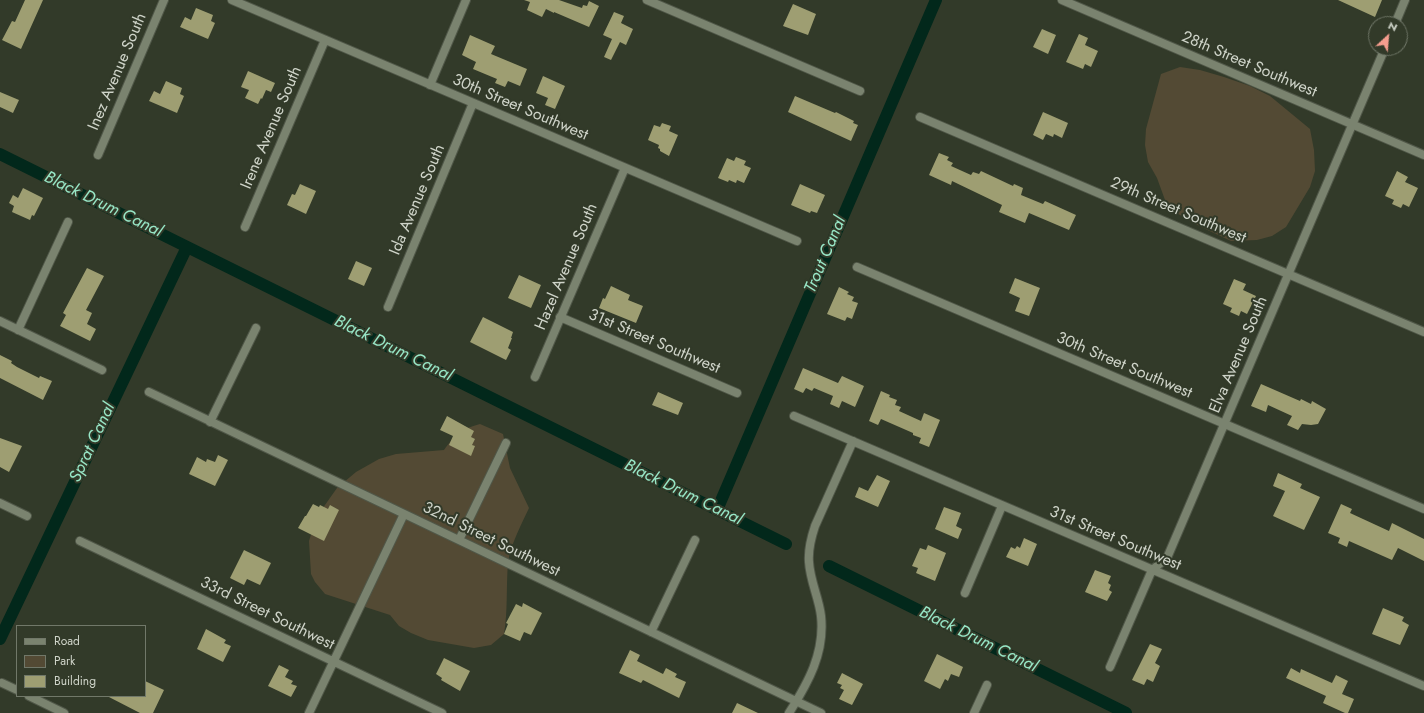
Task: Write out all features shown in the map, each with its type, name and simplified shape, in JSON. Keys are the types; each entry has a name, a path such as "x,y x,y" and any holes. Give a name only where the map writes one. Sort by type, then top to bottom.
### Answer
{"street":[{"name":"Inez Avenue South","path":"98,155 164,0"},
{"name":"30th Street Southwest","path":"232,0 797,241"},
{"path":"430,85 466,0"},
{"path":"647,0 860,91"},
{"name":"28th Street Southwest","path":"1062,0 1424,155"},
{"path":"1398,16 1405,0"},
{"name":"Irene Avenue South","path":"245,227 325,40"},
{"name":"Elva Avenue South","path":"1110,667 1152,570 1167,558 1382,56"},
{"name":"Ida Avenue South","path":"388,307 474,103"},
{"name":"29th Street Southwest","path":"920,117 1424,332"},
{"name":"Hazel Avenue South","path":"535,377 625,168"},
{"path":"18,330 68,222"},
{"name":"30th Street Southwest","path":"857,267 1424,509"},
{"name":"31st Street Southwest","path":"560,317 737,393"},
{"path":"0,321 102,370"},
{"path":"210,422 256,328"},
{"name":"32nd Street Southwest","path":"149,392 821,713"},
{"name":"31st Street Southwest","path":"794,416 1424,686"},
{"path":"789,713 814,670 821,644 821,616 808,564 811,540 815,526 853,441"},
{"path":"459,540 506,443"},
{"path":"0,502 27,516"},
{"path":"964,593 1002,506"},
{"path":"309,713 404,514"},
{"path":"651,632 695,540"},
{"name":"33rd Street Southwest","path":"80,541 442,713"},
{"path":"2,683 16,690"},
{"path":"974,713 987,685"},
{"path":"31,697 64,713"}],"green space":[{"path":"1180,67 1200,70 1250,86 1270,96 1310,129 1314,150 1315,171 1310,187 1286,227 1272,236 1257,240 1231,241 1201,227 1173,211 1165,200 1157,178 1148,162 1145,145 1146,129 1161,74"},
{"path":"480,424 503,434 510,468 529,508 509,556 504,634 491,645 474,648 428,640 399,626 390,615 325,594 315,582 311,574 309,541 320,512 337,488 356,472 379,459 396,454 444,450 463,430"}],"building":[{"path":"25,0 43,0 21,49 2,40 12,21 15,22"},
{"path":"524,0 559,0 582,8 583,5 587,6 589,1 599,6 589,27 546,9 542,17 527,10 530,2"},
{"path":"1338,0 1382,0 1375,16"},
{"path":"793,4 816,14 808,35 783,26"},
{"path":"196,8 213,15 211,21 215,23 208,39 180,27 185,17 191,20"},
{"path":"614,12 624,16 621,23 633,29 626,45 620,42 611,60 604,57 612,39 603,35"},
{"path":"1042,29 1056,35 1048,54 1033,47"},
{"path":"1079,34 1088,38 1085,45 1098,51 1091,67 1085,64 1083,69 1066,62"},
{"path":"470,35 495,46 491,54 527,69 520,86 508,81 505,87 495,83 497,79 473,69 476,62 462,55"},
{"path":"248,71 275,83 271,92 266,90 258,104 245,98 249,90 241,87"},
{"path":"543,76 565,86 555,109 545,105 548,98 536,93"},
{"path":"166,81 182,88 180,94 184,96 177,113 149,101 154,91 160,94"},
{"path":"0,92 19,100 13,113 0,107"},
{"path":"795,96 835,113 836,112 854,121 853,123 858,125 851,141 788,112"},
{"path":"1043,112 1068,123 1062,138 1054,134 1053,137 1046,134 1043,140 1033,135"},
{"path":"662,123 671,126 669,131 678,135 669,156 660,151 658,148 659,145 648,140 654,125 660,127"},
{"path":"939,153 949,157 947,160 953,163 951,166 971,175 973,172 979,174 981,171 1013,186 1014,184 1023,188 1021,195 1043,204 1045,201 1076,215 1069,230 1029,213 1025,223 999,212 1002,205 952,181 951,185 929,175"},
{"path":"736,157 746,161 744,165 751,168 744,183 737,180 736,183 729,180 728,182 718,178 727,158 734,161"},
{"path":"1397,171 1408,177 1405,182 1418,188 1409,207 1403,204 1401,208 1392,204 1394,200 1385,196"},
{"path":"300,184 316,191 306,214 287,205 292,194 295,195"},
{"path":"800,184 825,195 817,213 811,211 810,213 791,205"},
{"path":"23,188 43,198 34,216 32,215 30,220 12,212 14,206 9,203 13,195 18,198"},
{"path":"356,261 372,268 364,286 348,279"},
{"path":"87,268 104,276 86,310 92,313 87,324 96,329 90,341 60,326 66,315 63,313"},
{"path":"519,275 541,285 531,308 508,298"},
{"path":"1015,278 1040,288 1029,316 1015,311 1020,298 1009,293"},
{"path":"1234,279 1246,284 1243,290 1256,296 1247,314 1241,311 1239,316 1230,312 1232,308 1223,304"},
{"path":"611,286 630,295 628,300 643,306 636,323 599,308 603,298 605,299"},
{"path":"839,287 849,292 847,294 854,297 852,301 858,303 852,319 847,317 845,321 827,314"},
{"path":"483,317 513,332 508,348 511,350 506,360 470,342"},
{"path":"0,355 12,361 11,363 17,367 39,378 40,376 52,381 43,400 0,378"},
{"path":"803,368 838,383 842,376 864,386 855,407 842,401 839,408 830,404 833,396 814,388 812,391 806,388 803,393 794,389"},
{"path":"1261,384 1300,401 1301,399 1311,404 1312,401 1326,409 1318,424 1302,424 1298,430 1287,425 1292,416 1268,405 1266,412 1251,406"},
{"path":"881,391 890,395 889,397 897,400 895,405 901,407 899,411 921,421 924,413 940,420 929,447 919,443 921,438 913,435 913,433 881,419 878,425 869,421"},
{"path":"658,392 683,403 678,415 652,405"},
{"path":"447,416 474,431 471,437 475,439 472,445 475,446 471,456 449,445 453,436 440,430"},
{"path":"0,438 22,446 9,472 0,467"},
{"path":"218,455 228,460 215,486 189,474 197,457 206,462 207,459 215,462"},
{"path":"1278,473 1302,484 1300,488 1320,497 1304,530 1273,516 1285,491 1273,486"},
{"path":"877,475 890,481 878,507 855,497 859,487 868,491"},
{"path":"313,504 319,507 320,505 328,509 330,505 339,510 324,541 298,528"},
{"path":"1341,504 1352,509 1350,513 1389,531 1392,523 1424,539 1424,561 1398,548 1392,560 1349,541 1347,547 1338,543 1340,538 1328,533"},
{"path":"944,507 961,513 956,526 962,529 958,539 935,529"},
{"path":"1024,538 1037,544 1028,566 1006,557 1011,547 1015,549 1017,546 1020,548"},
{"path":"928,545 946,553 935,581 916,573 918,568 912,566 920,548 926,550"},
{"path":"244,550 271,563 260,585 247,579 244,585 230,578"},
{"path":"1095,570 1111,576 1108,583 1111,585 1109,590 1112,592 1107,601 1085,592"},
{"path":"523,603 542,613 531,635 524,632 520,641 504,634 508,624 506,623 516,604 522,607"},
{"path":"1383,608 1404,617 1402,621 1409,625 1400,645 1372,634"},
{"path":"206,629 226,640 224,643 231,646 223,662 197,649"},
{"path":"1150,644 1162,649 1155,663 1160,666 1153,682 1147,679 1144,685 1132,680"},
{"path":"630,650 640,655 637,661 663,674 666,668 677,674 675,677 686,682 679,698 643,680 641,683 619,673"},
{"path":"937,654 963,667 959,677 951,674 948,681 945,679 940,689 924,681"},
{"path":"444,658 470,671 460,691 441,680 442,678 436,674"},
{"path":"279,665 289,670 285,677 293,681 291,684 297,686 291,697 268,686"},
{"path":"1291,668 1300,673 1301,669 1332,683 1336,675 1348,681 1342,694 1354,699 1348,713 1323,703 1326,696 1286,678"},
{"path":"842,673 863,684 852,705 839,699 844,690 840,688 842,685 837,683"},
{"path":"146,681 164,690 153,713 140,713 109,697 146,697"},
{"path":"737,703 758,713 732,713"}],"waterway":[{"name":"Trout Canal","path":"717,510 936,0"},
{"name":"Black Drum Canal","path":"0,154 786,544"},
{"name":"Sprat Canal","path":"0,639 187,247"},
{"name":"Black Drum Canal","path":"829,566 1126,713"}]}
